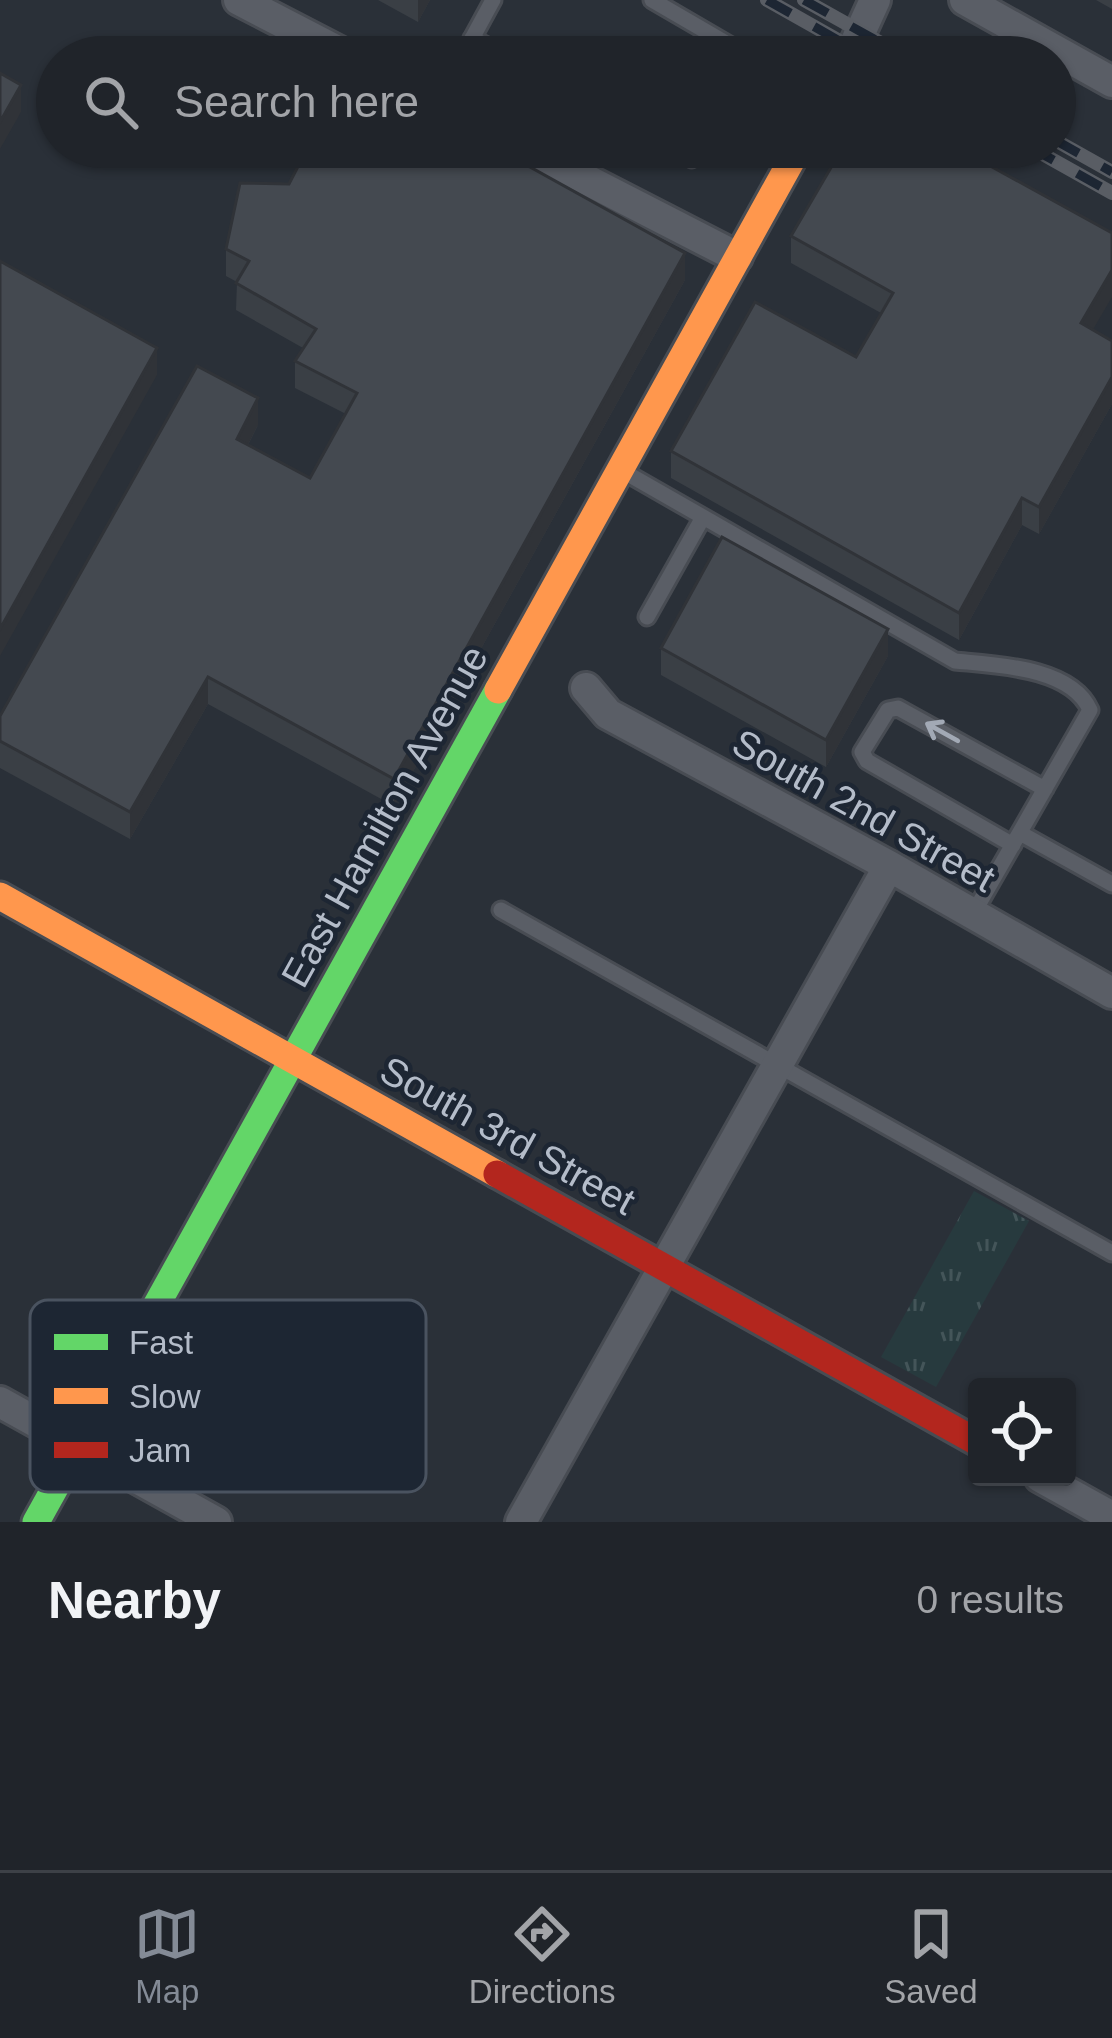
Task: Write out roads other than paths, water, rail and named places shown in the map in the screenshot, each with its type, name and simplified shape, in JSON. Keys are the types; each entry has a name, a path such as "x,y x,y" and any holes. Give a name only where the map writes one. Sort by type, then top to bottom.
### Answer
{"street":[{"path":"239,0 309,36"},
{"path":"859,36 875,0"},
{"path":"965,0 1030,36"},
{"path":"1076,62 1112,82"},
{"path":"565,168 737,257"},
{"name":"East Hamilton Avenue","path":"160,1300 787,168"},
{"name":"South 2nd Street","path":"586,688 608,714 1112,993"},
{"path":"521,1522 889,866"},
{"name":"South 3rd Street","path":"0,896 968,1437"},
{"path":"0,1402 30,1419"},
{"path":"1056,1486 1112,1517"},
{"name":"East Hamilton Avenue","path":"36,1522 53,1492"},
{"path":"162,1492 216,1522"}],"lane":[{"path":"473,36 493,0"},
{"path":"652,0 715,36"},
{"path":"618,469 955,661 1047,675 1087,701 1090,710 973,914"},
{"path":"647,617 702,518"},
{"path":"1045,789 898,708 888,710 862,752 867,761 1112,884"},
{"path":"501,910 1112,1253"}],"railway":[{"path":"767,0 831,36"},
{"path":"804,0 868,36"},
{"path":"1076,152 1112,172"},
{"path":"1067,168 1112,193"}]}
